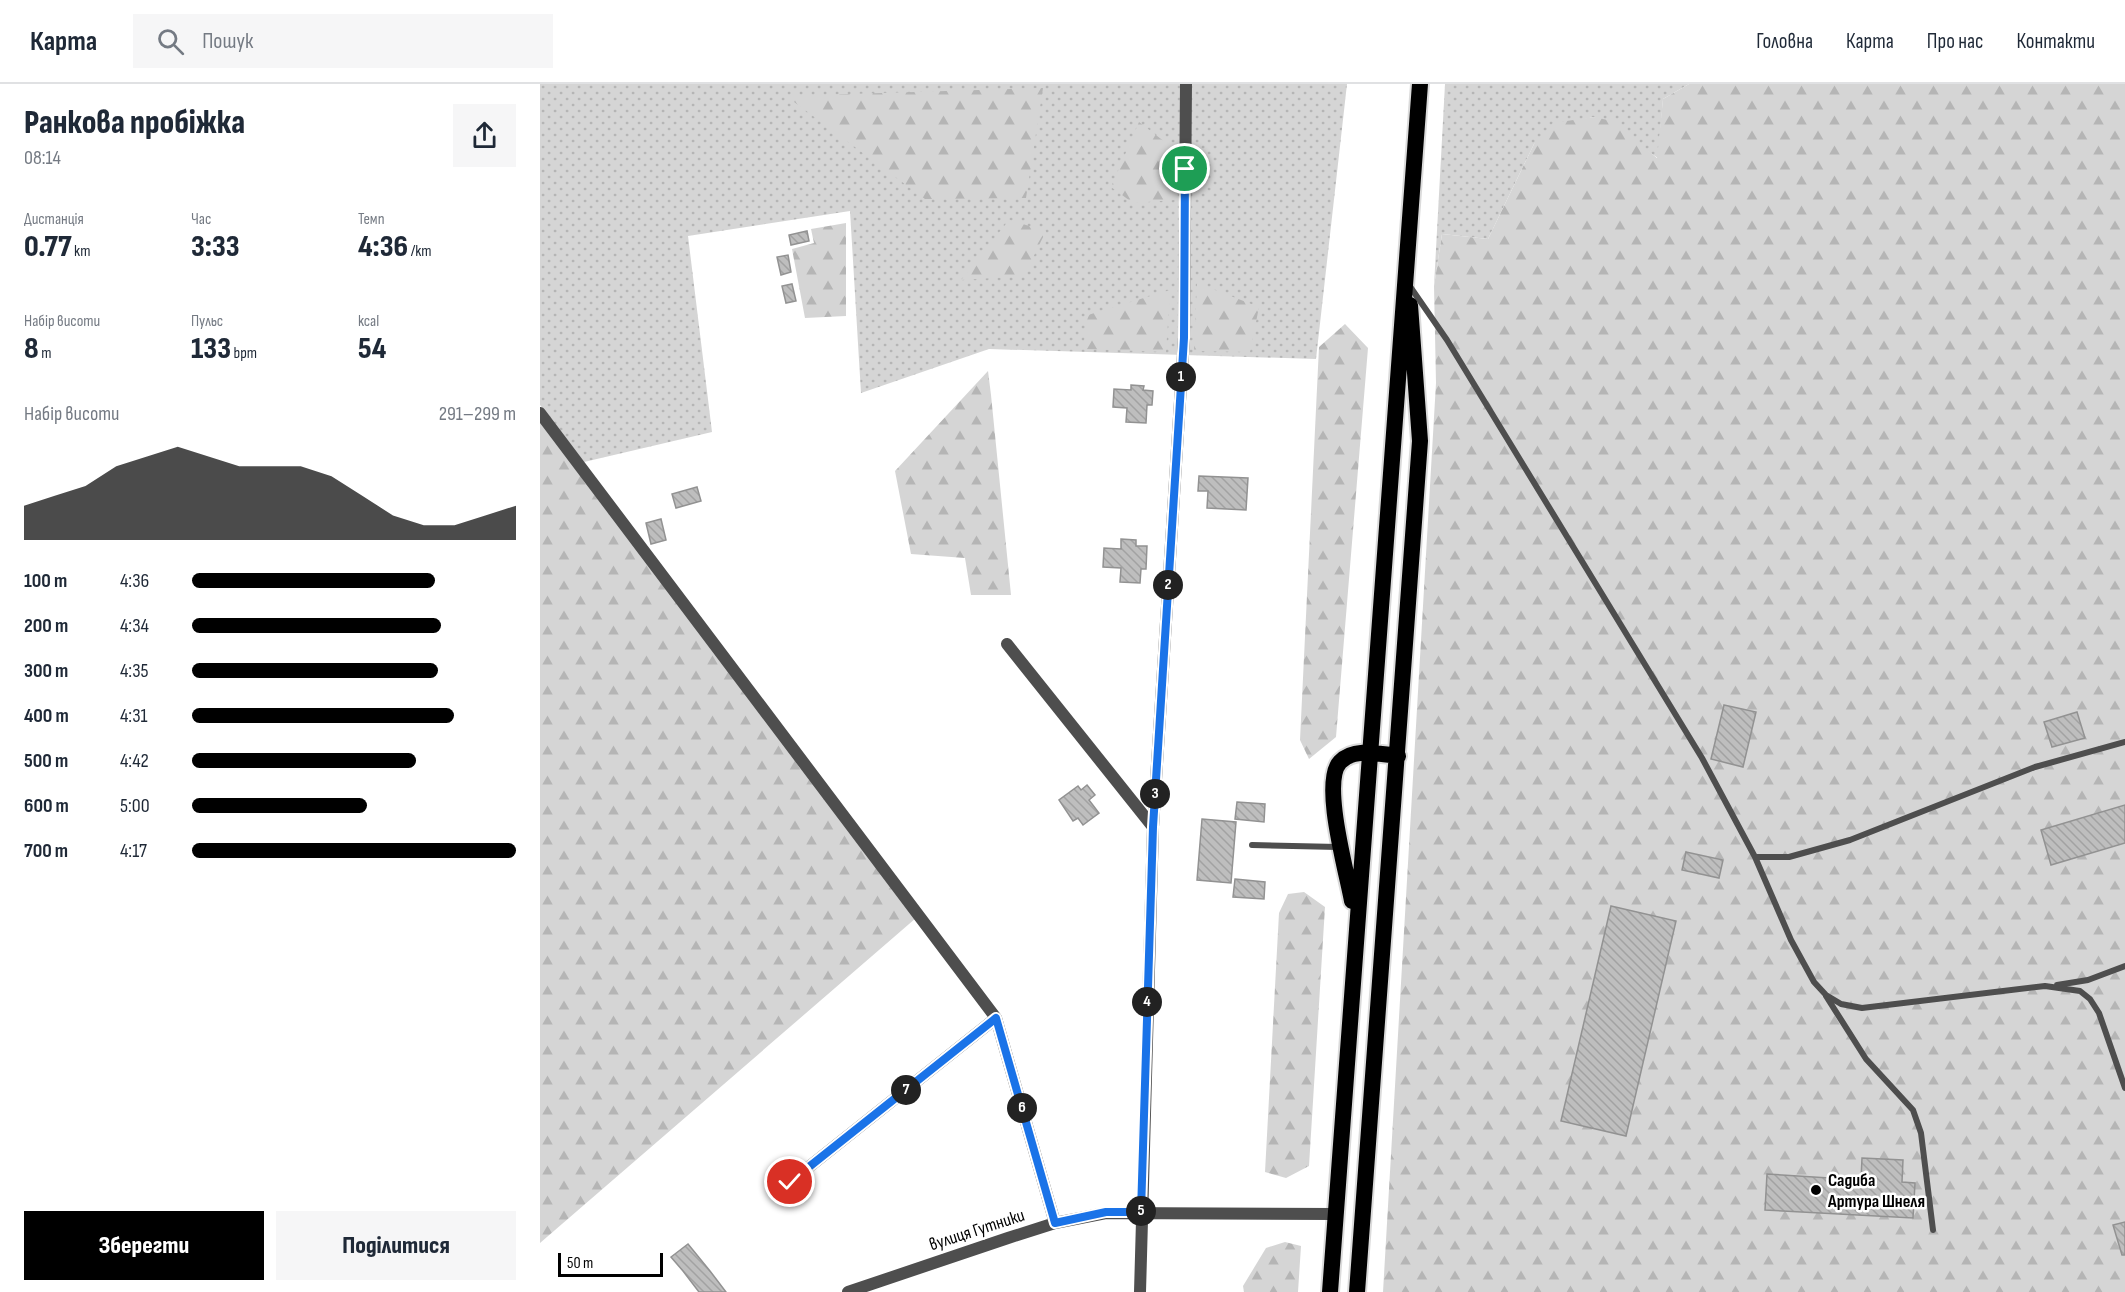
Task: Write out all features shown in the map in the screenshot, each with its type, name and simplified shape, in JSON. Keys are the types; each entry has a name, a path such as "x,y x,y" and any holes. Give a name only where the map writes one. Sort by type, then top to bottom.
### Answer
{"highway":[{"path":"1330,1292 1406,244 1420,84"},
{"path":"1357,1292 1398,756 1419,441 1406,244"},
{"path":"1356,925 1333,795 1336,768 1341,760 1353,754 1398,756"}],"street":[{"path":"1140,1292 1153,827 1184,338 1186,84"},
{"path":"540,413 996,1018 1055,1223"},
{"path":"1007,644 1153,827"},
{"path":"790,1182 996,1018"},
{"name":"вулиця Гутники","path":"848,1292 1055,1223 1106,1212 1335,1214"}],"lane":[{"path":"1409,285 1447,340 1702,758 1755,856 1791,940 1814,982 1826,995 1866,1059 1912,1110 1921,1133 1934,1230"},
{"path":"1755,856 1789,856 1850,840 2025,771 2125,742"},
{"path":"1252,844 1342,847"},
{"path":"1826,995 1841,1004 1862,1008 2088,980 2125,966"},
{"path":"2045,986 2080,991 2090,999 2100,1013 2125,1088"}],"green space":[{"path":"540,84 1347,84 1316,359 989,349 861,393 850,211 688,236 712,432 584,462 540,405"},
{"path":"1445,84 1689,84 1663,99 1658,158 1594,117 1576,121 1534,144 1488,239 1442,234 1434,286"},
{"path":"1689,84 2125,84 2125,1292 1383,1292 1436,383 1434,286 1442,234 1488,239 1534,144 1553,123 1594,117 1612,121 1657,158 1663,99"},
{"path":"1043,88 1026,198 925,199 786,96"},
{"path":"1139,122 1174,149 1175,200 1133,203 1111,187"},
{"path":"1009,220 1046,231 1024,276 961,280"},
{"path":"846,223 846,316 805,318 792,249 814,243 811,229"},
{"path":"1197,283 1259,307 1250,352 1194,351"},
{"path":"1170,290 1166,352 1083,349 1088,315"},
{"path":"1345,324 1368,348 1336,737 1309,759 1300,740 1319,347"},
{"path":"988,371 1011,595 971,595 965,558 911,554 895,471"},
{"path":"540,418 916,918 540,1243"},
{"path":"1304,892 1325,907 1309,1166 1286,1178 1265,1172 1279,913 1288,894"},
{"path":"1285,1242 1301,1246 1298,1292 1244,1292 1243,1286 1266,1248"}],"building":[{"path":"807,231 809,241 791,245 789,235"},
{"path":"788,255 791,272 781,275 777,257"},
{"path":"792,284 796,301 786,303 782,286"},
{"path":"1131,385 1144,386 1143,390 1153,391 1152,405 1147,405 1146,423 1126,422 1127,408 1113,407 1114,389 1131,390"},
{"path":"1199,476 1248,478 1246,510 1207,508 1208,491 1198,491"},
{"path":"697,487 701,501 676,508 672,494"},
{"path":"661,519 666,540 651,544 646,523"},
{"path":"1121,539 1136,540 1136,546 1147,546 1146,569 1141,569 1140,583 1120,582 1121,568 1103,567 1104,548 1121,549"},
{"path":"1724,705 1756,712 1743,767 1711,759"},
{"path":"2077,712 2085,738 2052,747 2044,722"},
{"path":"1087,785 1095,795 1089,800 1099,813 1083,825 1078,818 1073,821 1059,800 1078,786 1081,790"},
{"path":"1237,802 1265,804 1264,822 1235,819"},
{"path":"2125,805 2125,843 2051,865 2041,830"},
{"path":"1202,819 1236,822 1231,883 1197,880"},
{"path":"1686,852 1723,860 1719,878 1682,870"},
{"path":"1235,879 1265,882 1264,899 1233,897"},
{"path":"1611,906 1676,921 1626,1136 1561,1121"},
{"name":"Садиба Артура Шнеля","path":"1862,1158 1903,1160 1902,1182 1915,1183 1913,1218 1765,1210 1767,1174 1861,1180"},
{"path":"2125,1222 2125,1255 2122,1255 2113,1225"},
{"path":"688,1244 726,1292 699,1292 671,1257"}],"place":[{"name":"Садиба Артура Шнеля","path":"1816,1190"}],"route":[{"path":"790,1182 996,1018 1055,1223 1106,1212 1141,1212 1153,827 1184,338 1185,169"}]}
